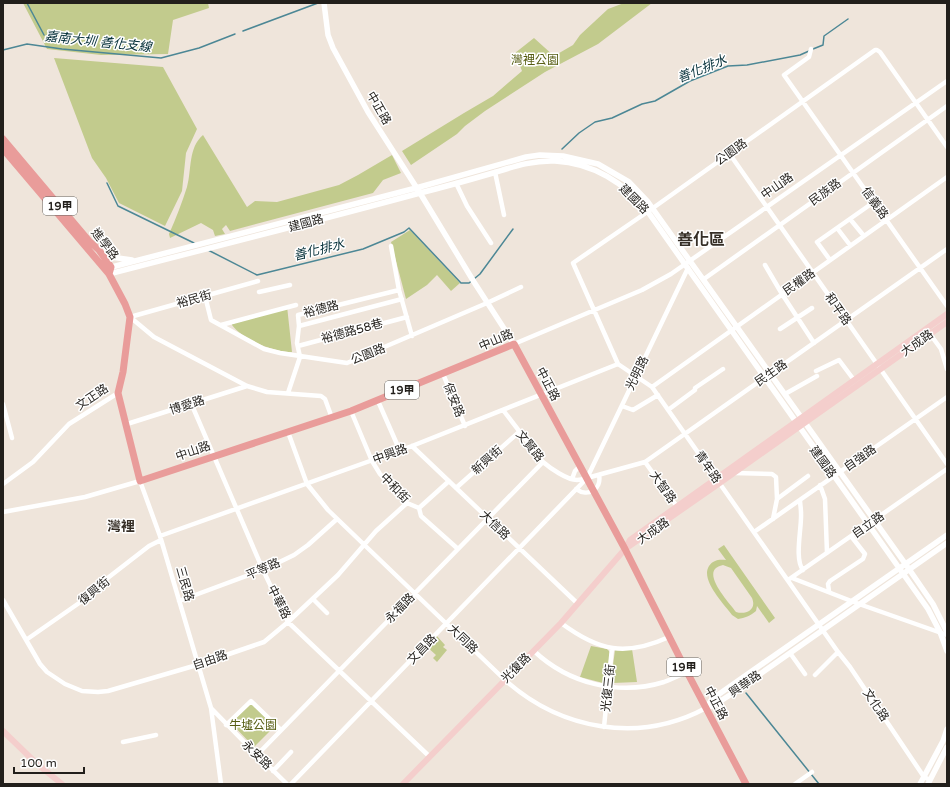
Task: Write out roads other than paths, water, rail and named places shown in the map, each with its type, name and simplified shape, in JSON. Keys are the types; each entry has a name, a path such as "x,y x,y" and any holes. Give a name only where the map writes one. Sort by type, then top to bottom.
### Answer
{"main road":[{"name":"進學路","path":"3,139 89,241 99,250 108,270"},
{"name":"進學路","path":"3,149 108,270"},
{"name":"19甲","path":"108,270 130,317"},
{"name":"大成路","path":"625,549 879,366 947,314"},
{"name":"文正路","path":"118,393 123,372 130,317"},
{"name":"大成路","path":"803,421 854,380 879,366 947,322"},
{"name":"中山路","path":"140,481 332,418 378,401 514,344"},
{"name":"中正路","path":"514,344 625,549 746,784"},
{"name":"三民路","path":"118,393 127,424 140,481"},
{"name":"大成路","path":"718,481 734,473 797,425"},
{"name":"光復路","path":"403,784 561,623 625,549"},
{"path":"3,731 37,764 62,784"}],"street":[{"name":"中正路","path":"324,4 328,35 333,48 368,112 514,344"},
{"name":"信義路","path":"811,49 809,57 784,75 947,306"},
{"name":"公園路","path":"595,310 573,263 876,50 880,52 916,103"},
{"name":"中山路","path":"514,344 642,290 686,266 691,260 947,80"},
{"path":"916,103 947,147"},
{"name":"民族路","path":"704,279 947,106"},
{"name":"和平路","path":"729,153 947,464"},
{"name":"建國路","path":"108,270 202,247 526,157 555,155 598,164 629,182 637,189 686,266 932,616 947,651"},
{"name":"建國路","path":"108,270 136,260 194,246 210,248 420,193 527,163 555,161 589,168 610,177 650,210 691,260 933,604 947,633"},
{"path":"495,172 504,215"},
{"name":"民權路","path":"652,387 947,177"},
{"path":"456,183 467,206 491,243"},
{"path":"830,260 817,242 874,202"},
{"path":"850,219 864,236"},
{"path":"837,228 850,246"},
{"path":"391,246 399,290 412,336"},
{"name":"民生路","path":"587,478 646,462 947,249"},
{"path":"99,250 111,257 136,260"},
{"path":"766,265 782,294 814,343"},
{"name":"光明路","path":"587,478 622,406 686,266"},
{"name":"裕民街","path":"130,317 258,281"},
{"path":"259,292 290,285"},
{"name":"公園路","path":"205,296 211,320 264,349 300,357 347,363 412,336 521,287"},
{"name":"裕德路","path":"288,393 300,357 298,346 298,315 399,290"},
{"path":"299,326 402,298"},
{"path":"221,325 296,305"},
{"path":"780,329 812,308"},
{"path":"595,310 618,364"},
{"path":"130,317 154,337 246,386 267,392 321,396 325,398 332,418"},
{"name":"裕德路58巷","path":"298,346 407,317"},
{"path":"930,334 941,349 947,369"},
{"path":"816,371 839,360 854,380"},
{"name":"青年路","path":"618,364 652,387 754,532 790,579 820,627"},
{"name":"中興路","path":"160,538 236,509 400,451 618,364"},
{"path":"668,410 723,369"},
{"name":"保安路","path":"443,374 465,426"},
{"path":"785,394 817,376"},
{"name":"博愛路","path":"127,424 246,386"},
{"name":"文正路","path":"3,484 33,462 69,424 118,393"},
{"path":"622,406 633,410 658,395"},
{"name":"自強路","path":"754,532 947,397"},
{"path":"378,401 400,451"},
{"name":"中華路","path":"191,403 263,570 288,622 430,757"},
{"path":"3,404 12,438"},
{"name":"文賢路","path":"503,410 543,462 550,468 572,479"},
{"name":"中和街","path":"351,411 372,461 380,474 407,503 419,508 421,516 458,549"},
{"name":"大同路","path":"288,432 307,484 336,519 365,545 414,594 447,623 505,680 525,696 552,712 575,721 604,727 630,728 656,726 683,718 706,708"},
{"name":"新興街","path":"456,488 519,432"},
{"name":"大信路","path":"412,446 577,603"},
{"name":"永福路","path":"257,755 543,462"},
{"name":"大智路","path":"646,462 679,509"},
{"path":"580,466 575,471 572,479 578,480 587,478"},
{"name":"自立路","path":"790,579 947,469"},
{"path":"734,473 772,474 776,477 777,499 773,519"},
{"path":"576,489 586,493 594,491 599,484 599,475"},
{"path":"777,499 808,476"},
{"name":"文昌路","path":"291,784 587,478"},
{"name":"中山路","path":"3,512 85,497 140,481"},
{"name":"三民路","path":"140,481 160,538 210,708 221,784"},
{"path":"419,508 449,481"},
{"path":"820,486 824,499 828,553"},
{"path":"800,500 801,513 799,546 800,566 802,570"},
{"name":"自由路","path":"3,600 40,664 47,672 65,684 82,691 108,691 198,665 264,642 288,622 338,575 376,531 407,503"},
{"name":"平等路","path":"179,601 263,570 294,555 303,549 336,519"},
{"name":"興華路","path":"907,567 947,535"},
{"path":"829,591 828,584 830,581 863,558 865,554 851,536"},
{"name":"復興街","path":"26,640 82,601 87,594 160,538"},
{"name":"興華路","path":"706,708 712,698 820,627 901,570 947,543"},
{"path":"790,579 829,591 940,632 947,633"},
{"path":"313,599 327,613"},
{"path":"561,623 594,644 612,648 634,648 645,646 670,637"},
{"name":"興華路","path":"706,708 716,704 790,653 820,627"},
{"name":"文化路","path":"820,627 850,667 924,777 930,782"},
{"name":"光復三街","path":"604,727 612,648"},
{"path":"534,651 556,668 569,675 594,684 608,687 652,685 665,682 687,672"},
{"path":"815,675 838,652"},
{"path":"790,653 805,674"},
{"path":"226,725 251,701 281,730"},
{"name":"永安路","path":"210,708 287,784"},
{"path":"920,784 943,741 947,728"},
{"path":"123,742 156,735"},
{"path":"930,782 947,747"},
{"path":"273,771 291,752"},
{"path":"795,784 812,772"}],"waterway":[{"name":"善化排水","path":"27,3 44,35"},
{"name":"嘉南大圳 善化支線","path":"243,31 318,3"},
{"name":"善化排水","path":"813,49 823,45 824,36 848,19"},
{"name":"嘉南大圳 善化支線","path":"3,50 27,44 62,49 161,58 199,48 235,34"},
{"name":"善化排水","path":"562,149 579,133 595,122 612,118 642,104 655,101 690,81 728,66 747,65 800,55 809,51"},
{"name":"善化排水","path":"107,183 118,206 194,243"},
{"name":"善化排水","path":"208,250 257,275 363,249 404,232 409,228 461,283 469,283 480,274 513,229"},
{"path":"746,693 819,784"}],"district":[{"name":"善化區","path":"701,240"},
{"name":"灣裡","path":"121,526"}],"park label":[{"name":"灣裡公園","path":"535,60"},
{"name":"牛墟公園","path":"253,725"}]}
